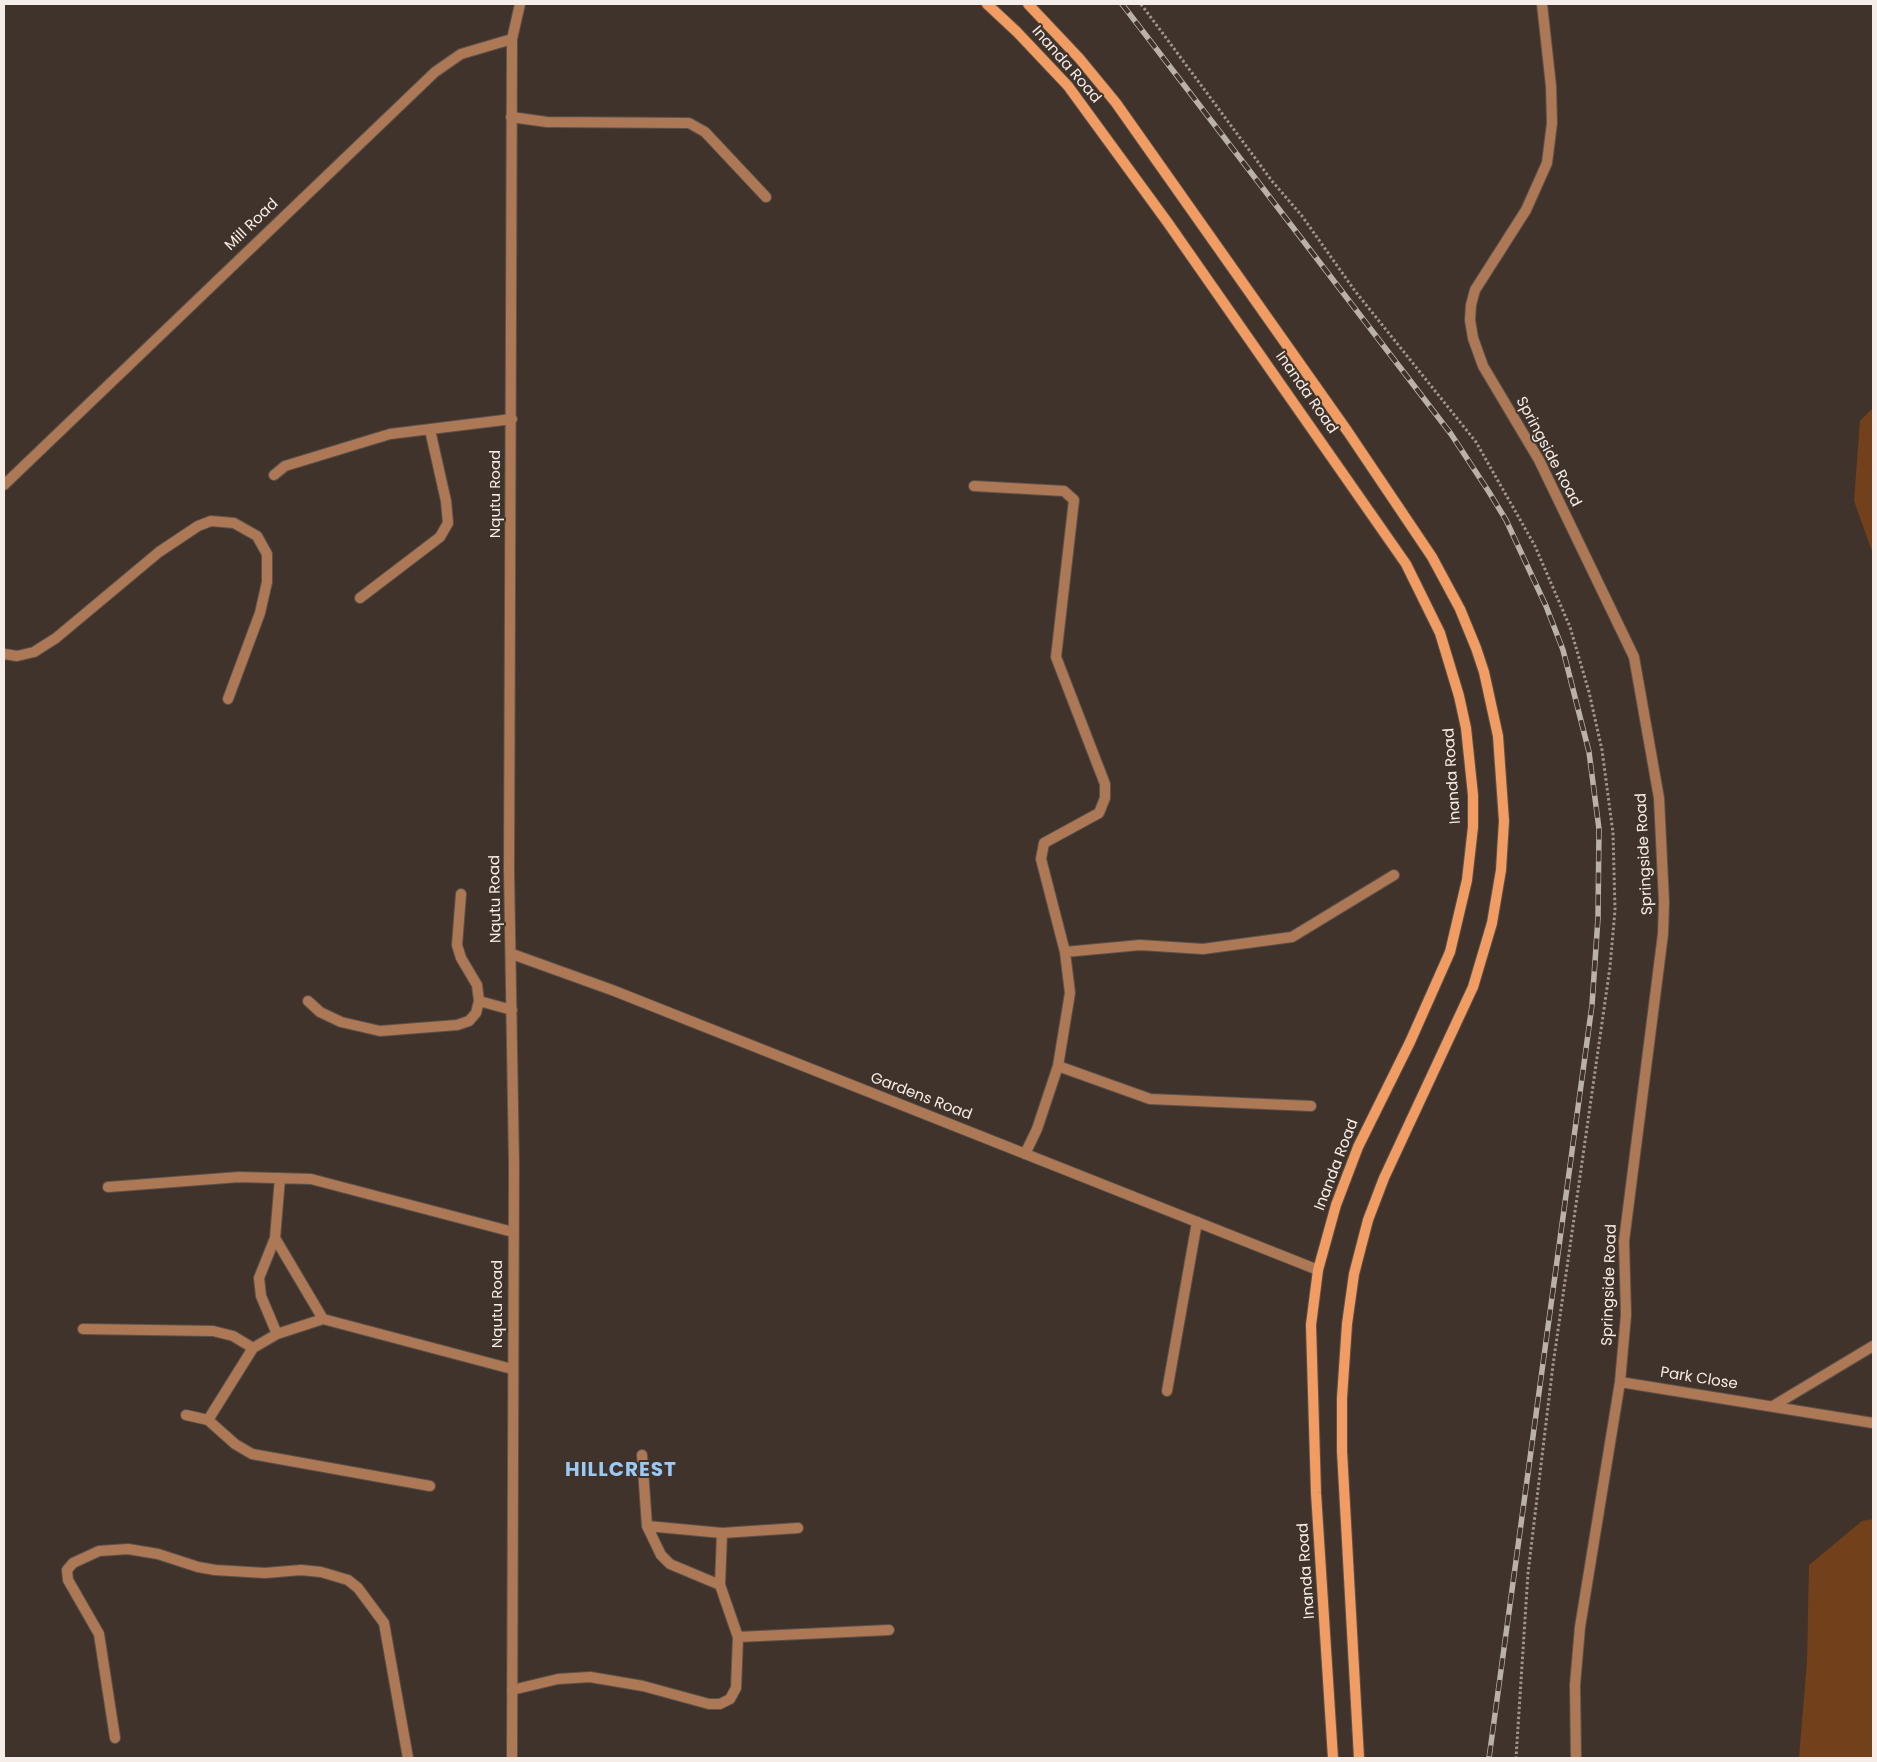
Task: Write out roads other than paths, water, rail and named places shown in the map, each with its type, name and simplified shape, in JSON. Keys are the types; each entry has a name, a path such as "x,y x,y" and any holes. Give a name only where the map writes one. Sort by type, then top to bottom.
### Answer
{"main road":[{"name":"Inanda Road","path":"987,4 1017,32 1068,86 1168,223 1406,564 1440,633 1459,696 1466,728 1473,796 1473,828 1462,904 1450,952 1430,998 1358,1146 1336,1205 1318,1270 1312,1325 1315,1465 1333,1758"},
{"name":"Inanda Road","path":"1028,4 1079,58 1116,103 1348,432 1432,557 1460,609 1476,648 1484,672 1498,736 1504,821 1501,870 1492,923 1473,987 1384,1178 1368,1220 1354,1274 1347,1324 1342,1398 1342,1451 1359,1758"}],"street":[{"path":"512,39 520,4"},
{"name":"Springside Road","path":"1542,4 1551,86 1552,123 1547,163 1526,210 1475,290 1470,320 1473,338 1483,366 1539,460 1634,656 1659,798 1663,934 1624,1241 1626,1315 1620,1382 1580,1627 1574,1685 1576,1758"},
{"name":"Nqutu Road","path":"512,39 509,870 512,954 513,1232 512,1758"},
{"name":"Mill Road","path":"4,485 434,72 461,54 512,39"},
{"path":"511,117 547,122 689,124 705,132 766,197"},
{"path":"274,475 285,466 390,434 512,419"},
{"path":"360,598 440,537 448,523 446,501 430,430"},
{"path":"974,486 1064,491 1074,500 1056,657 1105,784 1105,798 1099,813 1044,843 1042,859 1065,952 1070,993 1058,1066 1037,1129 1025,1154"},
{"path":"4,654 17,656 34,652 56,638 159,552 198,526 212,521 234,523 257,536 267,554 267,582 260,613 228,699"},
{"path":"1065,952 1140,945 1203,949 1292,937 1394,875"},
{"path":"461,894 457,945 461,958 477,985 484,1002"},
{"name":"Gardens Road","path":"512,954 612,990 1318,1270"},
{"path":"308,1002 320,1012 341,1022 380,1031 464,1024 484,1002"},
{"path":"484,1002 512,1010"},
{"path":"1058,1066 1150,1099 1311,1106"},
{"path":"108,1187 239,1177 311,1180 513,1232"},
{"path":"277,1334 261,1296 259,1278 275,1238 280,1178"},
{"path":"1167,1390 1197,1222"},
{"path":"275,1238 323,1319"},
{"path":"208,1420 253,1348 277,1334 323,1319 512,1369"},
{"path":"83,1329 213,1331 233,1336 253,1348"},
{"path":"1773,1406 1873,1346"},
{"name":"Park Close","path":"1620,1382 1873,1423"},
{"path":"186,1415 208,1420 235,1444 252,1454 430,1486"},
{"path":"642,1455 647,1526 666,1562 720,1585"},
{"path":"647,1526 722,1533 798,1528"},
{"path":"512,1690 558,1679 590,1677 643,1686 708,1704 720,1704 730,1699 736,1688 738,1637 720,1585 722,1533"},
{"path":"115,1738 99,1634 68,1580 67,1570 72,1564 99,1551 128,1550 158,1554 198,1567 215,1570 265,1572 301,1570 321,1572 348,1580 370,1601 384,1623 408,1758"},
{"path":"738,1637 889,1630"}],"railway":[{"path":"1122,4 1451,434 1489,492 1506,520 1546,606 1563,650 1589,752 1599,829 1598,918 1592,1005 1489,1758"}],"district":[{"name":"HILLCREST","path":"621,1471"}]}
